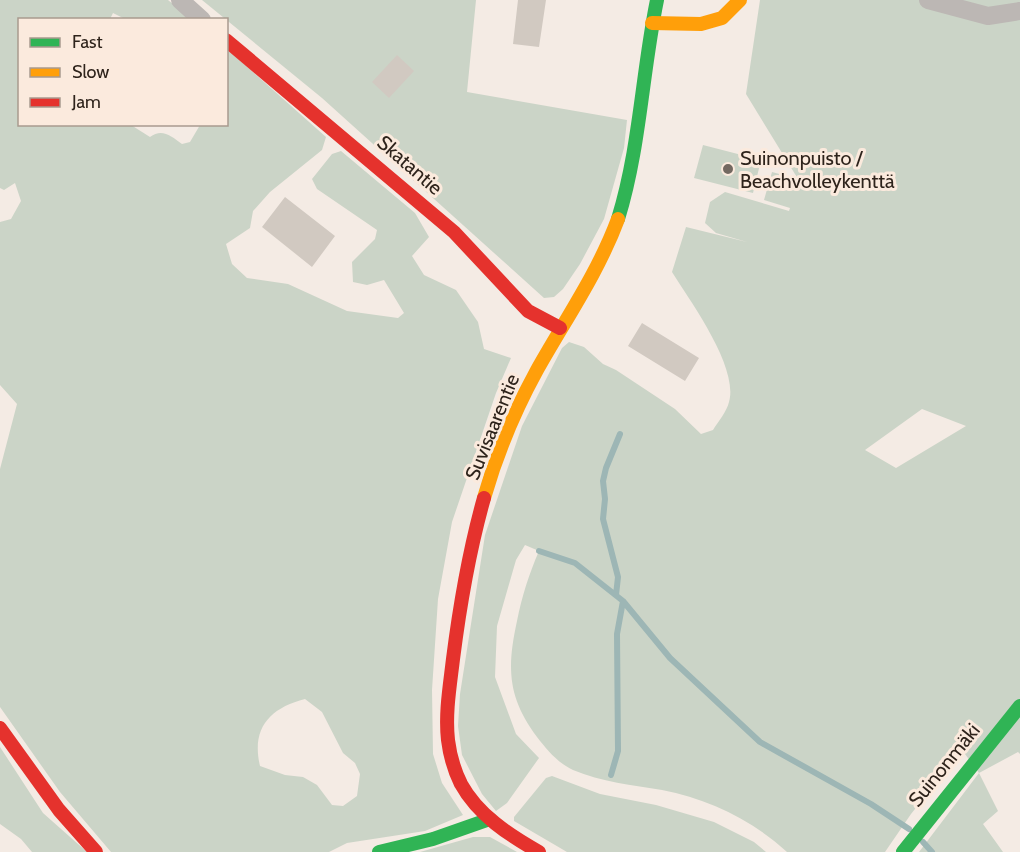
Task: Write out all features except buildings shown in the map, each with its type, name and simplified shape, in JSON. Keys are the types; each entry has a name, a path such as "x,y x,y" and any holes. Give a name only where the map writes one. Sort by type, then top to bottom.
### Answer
{"street":[{"path":"180,0 200,18"},
{"name":"Suvisaarentie","path":"538,852 511,836 490,819 462,785 450,757 446,734 454,644 474,533 511,424 560,328 604,252 627,194 657,0"},
{"path":"652,23 702,24 722,18 740,0"},
{"path":"928,0 988,16 1020,12"},
{"name":"Skatantie","path":"228,42 454,232 528,311 560,328"},
{"name":"Suinonmäki","path":"903,852 1020,706"},
{"path":"0,728 59,810 96,852"},
{"path":"379,852 433,839 490,819"}],"shaded area":[{"path":"0,0 168,0 190,18 123,18 113,13 110,18 18,18 18,126 133,126 150,137 162,133 182,144 190,142 199,126 228,126 228,50 326,137 322,150 270,192 253,211 250,228 226,244 232,264 247,278 288,284 347,311 398,318 404,313 384,280 367,285 353,282 352,262 375,239 377,230 317,189 312,179 332,154 341,151 415,213 429,237 412,256 424,275 456,290 478,322 484,349 511,358 496,393 452,522 438,599 432,690 433,754 442,783 463,815 425,831 347,843 329,852 111,852 60,792 0,707 0,469 17,404 0,385 0,222 11,219 21,201 15,183 4,190 0,188","holes":["305,699 322,712 343,753 355,763 360,774 357,796 343,806 332,805 317,785 303,777 285,775 260,766 258,741 261,730 273,714"]},
{"path":"202,0 476,0 467,92 627,120 624,148 604,219 580,264 563,289 554,297 544,298 322,98 228,21 228,18 224,18"},
{"path":"760,0 1020,0 1020,754 1018,752 979,773 962,750 911,814 885,852 787,852 759,830 713,805 679,794 595,777 573,770 558,760 527,722 515,695 512,681 512,653 517,621 526,585 539,551 525,545 516,560 497,626 495,677 516,734 539,758 507,803 496,811 482,794 462,755 458,726 460,694 485,535 522,426 562,348 569,342 584,347 603,364 616,370 675,409 701,434 713,430 728,405 730,388 720,353 701,317 672,272 686,227 747,242 716,233 705,223 710,202 725,192 789,211 790,208 764,200 772,172 798,179 746,94","holes":["922,409 966,426 896,468 865,450"]},
{"name":"Suinonpuisto / Beachvolleykenttä","path":"703,145 761,160 753,193 694,178"},
{"path":"0,747 43,813 87,852 32,852 21,839 0,824"},
{"path":"979,773 998,811 983,824 1003,852 919,852"},
{"path":"552,776 600,794 656,805 714,822 754,842 766,852 567,852 514,821 514,817 546,778"},
{"path":"473,837 490,837 517,852 420,852"}],"waterway":[{"path":"616,595 618,577 603,519 605,499 603,481 620,434"},
{"path":"539,551 575,563 623,601 670,658 760,742 871,804 909,829"},
{"path":"611,775 618,751 617,634 623,601"},
{"path":"923,842 932,852"}],"traffic: fast":[{"path":"618,219 636,138 657,0"},
{"path":"903,852 1020,706"},
{"path":"379,852 433,839 490,819"}],"traffic: slow":[{"path":"652,23 701,24 722,18 740,0"},
{"path":"484,498 507,432 521,401 591,277 618,219"}],"traffic: jam":[{"path":"228,42 454,232 528,311 560,328"},
{"path":"484,498 469,558 456,638 447,709 449,746 461,784 476,805 506,831 539,852"},
{"path":"0,728 59,810 96,852"}],"place":[{"name":"Suinonpuisto / Beachvolleykenttä","path":"728,169"}]}
